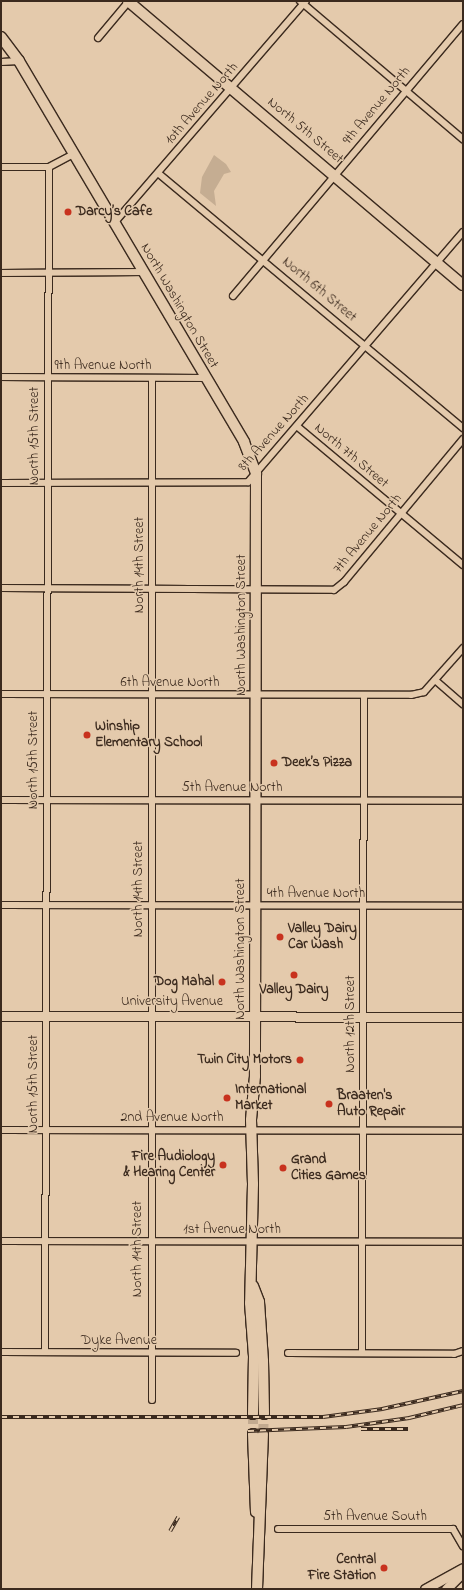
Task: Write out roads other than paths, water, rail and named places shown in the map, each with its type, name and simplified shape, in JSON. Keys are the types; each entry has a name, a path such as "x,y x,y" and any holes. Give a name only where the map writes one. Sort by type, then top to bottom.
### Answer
{"main road":[{"name":"North 5th Street","path":"129,1 463,285"},
{"name":"North Washington Street","path":"1,37 19,62 72,154 115,222 204,378 244,442 256,474 255,1016 252,1130 252,1283 250,1303 254,1356 253,1414"},
{"name":"North Washington Street","path":"252,1283 259,1302 264,1361 264,1414"},
{"path":"257,1589 258,1548 253,1476 258,1434"}],"street":[{"path":"98,38 129,1"},
{"path":"303,2 463,139"},
{"name":"10th Avenue North","path":"115,222 232,89 303,2"},
{"name":"9th Avenue North","path":"233,296 334,174 463,24"},
{"path":"1,62 19,62"},
{"path":"1,167 49,167 72,154"},
{"name":"North 15th Street","path":"45,1352 46,483 49,167"},
{"name":"North 6th Street","path":"158,173 366,345 463,428"},
{"name":"8th Avenue North","path":"1,483 248,482 298,427 463,232"},
{"path":"1,273 143,272"},
{"name":"9th Avenue North","path":"1,377 204,378"},
{"name":"North 14th Street","path":"152,378 150,1242 150,1353 152,1400"},
{"name":"North 7th Street","path":"298,427 463,565"},
{"name":"7th Avenue North","path":"1,588 151,587 334,590 344,582 463,439"},
{"name":"6th Avenue North","path":"1,694 419,694 435,680 463,648"},
{"path":"435,680 463,704"},
{"name":"North 12th Street","path":"362,1353 364,695"},
{"name":"5th Avenue North","path":"1,800 463,801"},
{"name":"4th Avenue North","path":"1,905 463,906"},
{"name":"University Avenue","path":"1,1016 463,1017"},
{"name":"2nd Avenue North","path":"1,1130 463,1131"},
{"name":"1st Avenue North","path":"1,1241 463,1242"},
{"path":"288,1353 454,1354 463,1351"},
{"name":"Dyke Avenue","path":"1,1352 236,1353"},
{"name":"5th Avenue South","path":"278,1529 453,1529 463,1546"},
{"path":"425,1589 463,1568"},
{"path":"446,1589 463,1572"}],"tunnel":[{"path":"253,1414 253,1434"},
{"path":"263,1434 264,1414"}],"railway":[{"path":"1,1417 323,1417 382,1409 463,1391"},
{"path":"248,1431 346,1427 409,1418 463,1405"},
{"path":"361,1429 408,1429"},
{"path":"170,1531 178,1517"}],"place":[{"name":"Darcy’s Cafe","path":"68,212"},
{"name":"Winship Elementary School","path":"87,735"},
{"name":"Deek’s Pizza","path":"274,763"},
{"name":"Valley Dairy Car Wash","path":"280,937"},
{"name":"Valley Dairy","path":"294,975"},
{"name":"Dog Mahal","path":"222,982"},
{"name":"Twin City Motors","path":"300,1060"},
{"name":"International Market","path":"227,1098"},
{"name":"Braaten's Auto Repair","path":"329,1104"},
{"name":"Fire Audiology & Hearing Center","path":"223,1165"},
{"name":"Grand Cities Games","path":"283,1168"},
{"name":"Central Fire Station","path":"384,1568"}]}
